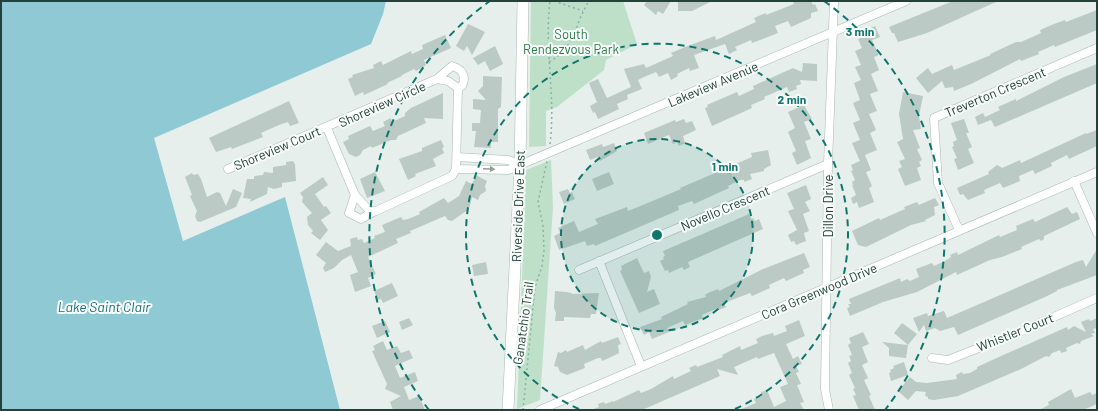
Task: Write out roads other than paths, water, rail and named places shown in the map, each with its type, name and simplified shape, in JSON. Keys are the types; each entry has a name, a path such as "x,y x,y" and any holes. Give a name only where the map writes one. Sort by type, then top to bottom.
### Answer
{"main road":[{"name":"Riverside Drive East","path":"508,410 520,164 523,1"}],"street":[{"name":"Dillon Drive","path":"829,410 825,389 828,164 834,1"},
{"name":"Lakeview Avenue","path":"520,164 548,154 906,1"},
{"name":"Treverton Crescent","path":"959,230 938,183 934,118 1097,48"},
{"name":"Shoreview Circle","path":"376,211 369,210 355,195 327,128 437,79 452,66 459,68 464,74 465,80 462,86 458,88"},
{"name":"Shoreview Circle","path":"437,79 448,81 458,88"},
{"name":"Shoreview Circle","path":"456,168 458,88"},
{"name":"Shoreview Court","path":"228,169 327,128"},
{"path":"457,157 508,160 520,164"},
{"path":"355,195 349,213 354,217 361,219 438,184 452,176 456,168 508,170 520,164"},
{"name":"Novello Crescent","path":"579,270 828,164"},
{"name":"Cora Greenwood Drive","path":"540,410 1097,172"},
{"path":"1074,181 1097,233"},
{"path":"599,261 641,366"},
{"name":"Whistler Court","path":"932,358 948,360 1097,298"}],"water":[{"name":"Lake Saint Clair","path":"1,1 386,1 383,14 371,44 154,138 183,241 285,197 340,410 1,410"}],"park label":[{"name":"South Rendezvous Park","path":"571,42"}]}
